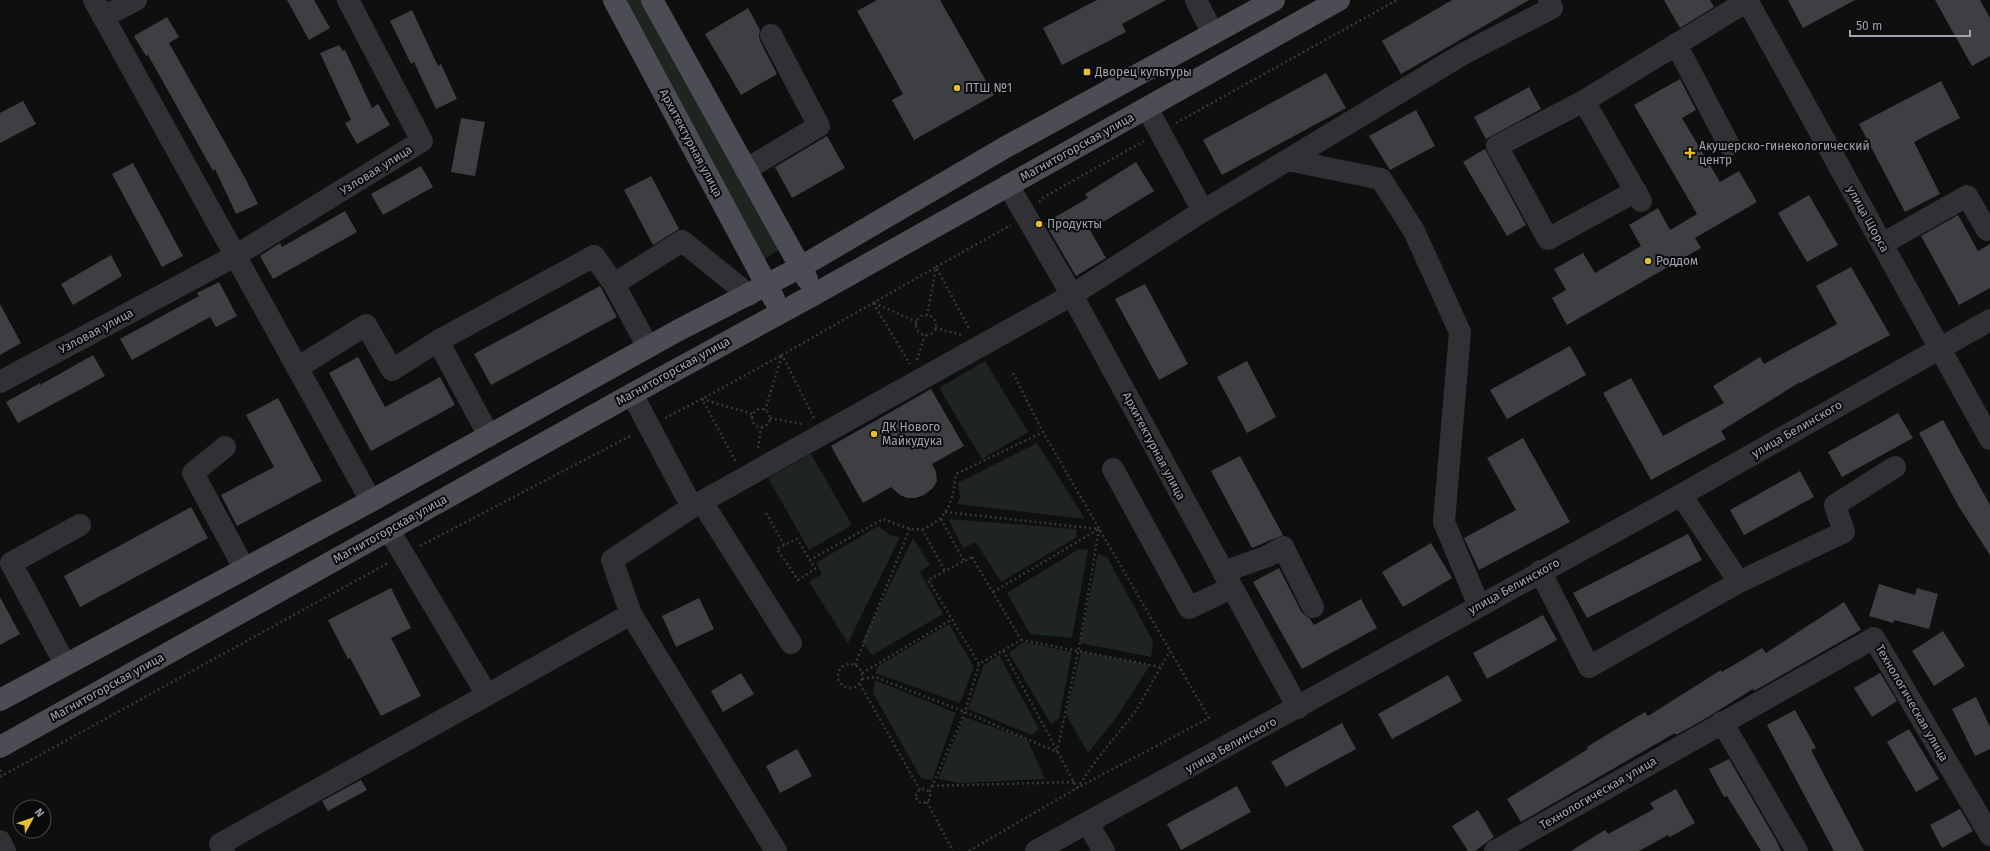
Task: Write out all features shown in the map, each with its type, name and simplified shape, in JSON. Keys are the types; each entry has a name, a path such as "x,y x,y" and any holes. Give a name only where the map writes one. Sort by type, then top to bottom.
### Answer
{"main road":[{"name":"Архитектурная улица","path":"614,0 758,290"},
{"path":"0,700 371,501 648,347 799,268 1004,148 1274,0"},
{"name":"Магнитогорская улица","path":"0,747 632,394 815,294 1339,0"},
{"path":"655,1 745,170 815,294"},
{"path":"758,290 781,312"}],"street":[{"path":"136,0 99,8 371,501"},
{"name":"Узловая улица","path":"0,382 235,256 422,141 348,0"},
{"path":"1196,0 1213,34"},
{"path":"1584,101 1639,196 1548,239 1497,146 1584,101 1747,0"},
{"name":"улица Щорса","path":"1747,0 1990,439"},
{"path":"776,851 631,614 612,560 697,504 1072,295 1203,211 1463,54 1555,2"},
{"path":"745,170 819,126 771,35"},
{"path":"1676,44 1729,145"},
{"path":"1147,108 1203,211"},
{"path":"1288,160 1381,179 1414,231 1460,332 1444,522 1479,606"},
{"name":"Архитектурная улица","path":"1008,185 1072,295 1298,708"},
{"path":"1882,244 1967,196 1987,230 1990,228"},
{"path":"614,284 682,241 758,290"},
{"path":"297,368 366,325 392,370 438,341 594,256 614,284 648,347"},
{"name":"улица Белинского","path":"1036,851 1088,824 1298,708 1540,571 1681,495 1990,320"},
{"path":"438,341 489,436"},
{"path":"632,394 649,426 697,504 791,643"},
{"path":"225,447 193,473 244,568"},
{"path":"1540,571 1588,667 1739,582 1844,532 1835,505 1895,467"},
{"path":"1113,469 1189,608 1227,580 1283,547 1313,607"},
{"path":"1681,495 1739,582"},
{"path":"66,664 11,563 80,525"},
{"path":"389,530 412,550 487,695"},
{"path":"224,851 220,844 631,614"},
{"name":"Технологическая улица","path":"1495,851 1722,722 1874,638 1990,835"},
{"path":"1722,722 1797,851"},
{"path":"1088,824 1104,851"},
{"path":"0,840 5,851"}],"path":[{"path":"0,770 2,776 412,550 782,356 936,267"},
{"path":"926,316 936,267"},
{"path":"936,267 971,332"},
{"path":"874,302 917,322"},
{"path":"874,302 914,370"},
{"path":"917,322 919,319 926,316 934,320 935,328 933,332 925,335"},
{"path":"917,322 918,331 925,335"},
{"path":"935,328 968,337"},
{"path":"916,363 925,335"},
{"path":"782,356 765,410 770,418 805,425"},
{"path":"782,356 816,421"},
{"path":"969,851 1077,788 1209,718 1043,432 1013,373"},
{"path":"702,399 752,414 760,409 765,410"},
{"path":"702,399 736,463"},
{"path":"752,414 753,423 761,427 766,426 770,418"},
{"path":"758,454 761,427"},
{"path":"810,560 883,519 910,528 922,529 941,519 952,501 956,474 1043,432"},
{"path":"945,512 1099,529"},
{"path":"766,513 784,545"},
{"path":"408,519 412,550"},
{"path":"941,519 964,561"},
{"path":"855,665 910,528"},
{"path":"922,529 946,571"},
{"path":"993,592 1099,529"},
{"path":"1057,752 1078,652 1099,529"},
{"path":"797,539 815,569 798,580 777,549 784,545 797,539"},
{"path":"979,664 928,580 972,557 1021,640"},
{"path":"862,673 951,620"},
{"path":"953,851 927,802 929,800 929,793 965,712 979,664 1021,640 1161,668"},
{"path":"1003,650 1077,788"},
{"path":"1077,788 1098,758 1135,712 1170,651"},
{"path":"844,665 855,665 862,673 860,684 851,689 845,688 838,680 840,669 844,665"},
{"path":"862,678 875,677 965,712 1057,752"},
{"path":"860,684 920,790"},
{"path":"932,786 1074,782"},
{"path":"920,790 927,790 929,793"},
{"path":"920,790 917,793 917,800 920,802 927,802"}],"shaded area":[{"path":"620,0 644,0 781,249 762,260"},
{"path":"985,361 1028,432 982,459 939,388"},
{"path":"1037,443 1085,519 957,504 960,497 958,483"},
{"path":"811,454 852,525 809,550 768,478"},
{"path":"948,519 1076,529 1077,537 1001,582 976,542 963,548"},
{"path":"878,526 890,535 900,537 848,643 809,582 822,574 816,563"},
{"path":"913,538 930,565 920,572 943,614 872,655 862,642"},
{"path":"1079,549 1088,550 1072,638 1030,634 1007,593"},
{"path":"1098,554 1107,557 1153,641 1151,657 1080,643"},
{"path":"949,624 974,667 960,703 875,673 878,666"},
{"path":"1024,642 1072,652 1059,719 1051,724 1009,653"},
{"path":"1081,652 1150,665 1118,715 1088,753 1066,714"},
{"path":"999,655 1039,729 1032,735 968,709 984,665"},
{"path":"875,680 956,713 932,780 921,778 873,693"},
{"path":"964,717 1027,739 1045,779 960,783 938,779"}],"building":[{"path":"287,0 314,0 330,28 309,40"},
{"path":"877,0 940,0 994,95 914,140 892,100 903,94 857,11"},
{"path":"1097,0 1166,0 1122,24 1126,32 1062,65 1043,28"},
{"path":"1452,0 1529,0 1401,74 1382,41"},
{"path":"1664,0 1710,0 1714,7 1680,28"},
{"path":"1788,0 1855,0 1803,28"},
{"path":"1935,0 1980,0 1990,18 1990,56 1972,66"},
{"path":"748,8 760,30 760,41 777,74 741,95 705,34"},
{"path":"412,10 438,66 441,64 457,99 436,109 414,62 411,64 390,21"},
{"path":"167,17 179,37 169,43 245,178 258,204 236,214 215,169 213,171 148,55 146,56 134,36"},
{"path":"339,45 343,51 345,50 372,108 378,104 390,125 357,144 345,123 351,120 320,53"},
{"path":"1326,73 1346,108 1222,175 1203,140"},
{"path":"1680,79 1696,110 1682,118 1720,182 1739,171 1757,202 1695,238 1701,248 1567,325 1552,298 1566,290 1554,269 1583,253 1595,273 1641,246 1629,225 1658,208 1670,230 1697,214 1634,105"},
{"path":"1941,81 1960,118 1914,142 1940,194 1905,212 1859,124"},
{"path":"1529,87 1541,109 1486,139 1474,117"},
{"path":"23,101 36,124 0,143 0,113"},
{"path":"1416,110 1435,146 1390,170 1369,136"},
{"path":"461,118 485,122 475,176 451,172"},
{"path":"827,136 845,168 792,198 775,167"},
{"path":"1485,149 1526,225 1507,236 1463,162"},
{"path":"1136,162 1154,191 1090,230 1106,258 1076,276 1045,223 1088,198 1085,194"},
{"path":"133,163 183,256 162,267 112,174"},
{"path":"421,166 433,187 383,215 371,194"},
{"path":"651,176 679,229 653,245 624,190"},
{"path":"1809,195 1838,245 1807,262 1778,213"},
{"path":"345,211 357,232 273,279 260,256 280,243 282,247"},
{"path":"1958,215 1978,251 1990,244 1990,288 1959,305 1921,236"},
{"path":"111,255 122,276 73,305 61,284"},
{"path":"1851,267 1890,335 1800,382 1721,431 1726,439 1651,480 1603,393 1631,378 1663,436 1724,403 1713,386 1760,357 1764,364 1837,324 1816,286"},
{"path":"219,282 237,316 216,327 210,317 132,360 120,339 199,296 197,293"},
{"path":"1145,284 1188,364 1159,380 1115,299"},
{"path":"600,286 617,317 491,385 474,354"},
{"path":"0,304 21,343 0,355"},
{"path":"1570,346 1586,375 1507,419 1490,390"},
{"path":"93,355 105,376 18,423 6,402 40,383 40,385"},
{"path":"358,357 385,407 440,377 455,405 371,451 329,373"},
{"path":"1247,361 1276,417 1247,433 1217,377"},
{"path":"931,389 964,446 932,464 936,472 937,481 933,488 924,495 916,498 907,498 900,495 891,487 863,503 831,446"},
{"path":"278,398 322,481 237,526 221,495 274,467 246,415"},
{"path":"1898,413 1913,438 1842,477 1828,452"},
{"path":"1943,420 1990,505 1990,555 1959,507 1919,433"},
{"path":"1523,438 1570,522 1479,570 1464,538 1516,510 1487,458"},
{"path":"1240,456 1283,535 1252,548 1211,471"},
{"path":"1800,471 1814,497 1744,535 1730,510"},
{"path":"191,507 208,538 80,607 64,576"},
{"path":"1688,534 1702,560 1587,618 1573,593"},
{"path":"1431,543 1452,578 1403,607 1382,572"},
{"path":"1279,568 1302,613 1310,619 1314,625 1361,599 1377,628 1302,669 1253,582"},
{"path":"1879,584 1915,595 1917,588 1938,594 1929,629 1894,620 1893,623 1869,616"},
{"path":"391,588 411,628 391,638 421,696 381,716 350,658 348,659 328,620"},
{"path":"0,597 20,634 0,645"},
{"path":"699,598 714,629 676,647 662,616"},
{"path":"1844,602 1861,630 1754,691 1753,689 1676,735 1675,733 1521,822 1507,799 1588,749 1587,747 1645,712 1648,716 1721,670 1722,672 1762,648 1766,653"},
{"path":"1543,615 1557,640 1487,679 1473,653"},
{"path":"1943,631 1965,666 1934,686 1912,651"},
{"path":"741,673 754,694 723,712 711,691"},
{"path":"1880,673 1897,701 1872,717 1854,688"},
{"path":"1448,675 1462,701 1392,739 1378,714"},
{"path":"1976,697 1990,727 1990,749 1975,756 1952,709"},
{"path":"1795,710 1816,748 1811,750 1864,851 1834,851 1767,725"},
{"path":"1342,723 1356,749 1286,787 1271,762"},
{"path":"1909,729 1939,779 1916,792 1887,742"},
{"path":"797,749 812,776 780,793 766,766"},
{"path":"1729,759 1781,851 1761,851 1727,796 1724,797 1709,769"},
{"path":"361,780 367,790 328,811 322,801"},
{"path":"1237,786 1251,812 1181,850 1167,824"},
{"path":"1676,789 1695,823 1670,837 1668,835 1639,851 1571,851 1605,830 1608,834 1654,809 1650,803"},
{"path":"1960,809 1973,831 1942,848 1930,825"},
{"path":"1478,810 1494,837 1475,851 1468,851 1452,826"}],"place":[{"name":"Дворец культуры","path":"1087,72"},
{"name":"ПТШ №1","path":"957,88"},
{"name":"Акушерско-гинекологический центр","path":"1690,153"},
{"name":"Продукты","path":"1039,224"},
{"name":"Роддом","path":"1648,261"},
{"name":"ДК Нового Майкудука","path":"874,434"}]}
